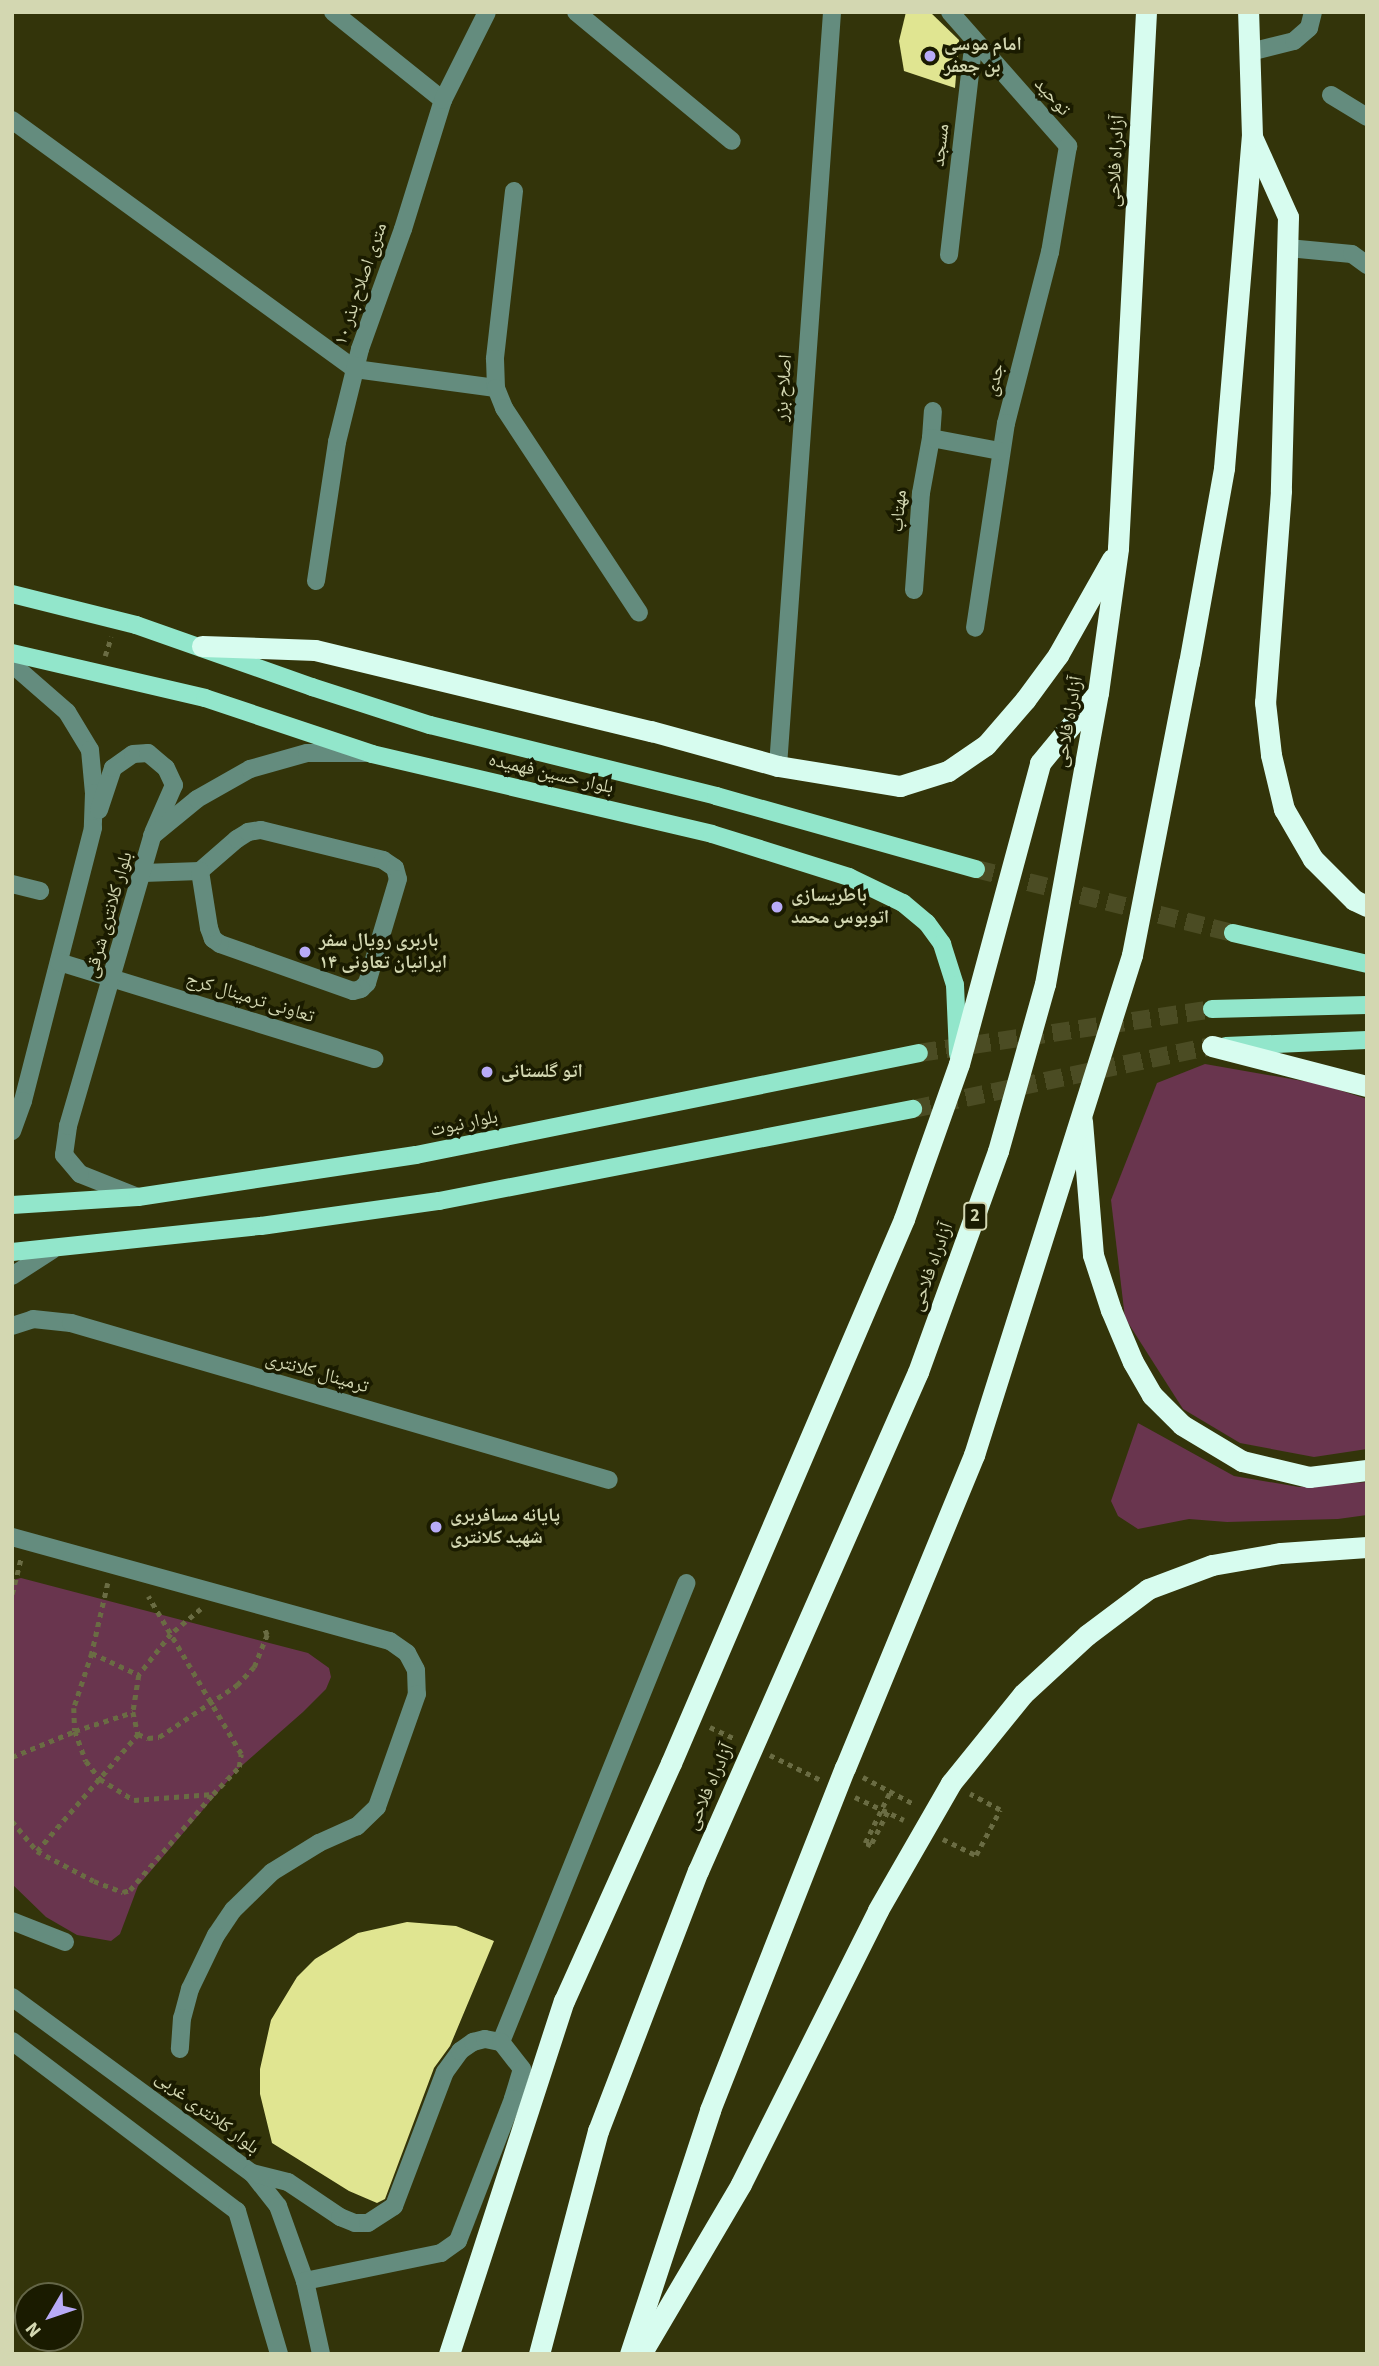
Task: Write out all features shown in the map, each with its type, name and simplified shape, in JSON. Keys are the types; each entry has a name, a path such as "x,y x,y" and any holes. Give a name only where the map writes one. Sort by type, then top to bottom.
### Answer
{"highway":[{"name":"آزادراه فلاحی","path":"539,2354 603,2118 698,1871 918,1372 998,1151 1045,984 1098,693 1118,548 1146,12"},
{"path":"630,2354 710,2110 845,1768 974,1455 1132,955 1224,467 1252,136 1248,12"},
{"path":"1252,136 1288,217 1281,491 1266,690 1271,755 1284,809 1314,859 1354,900 1367,906"},
{"path":"202,646 315,650 651,731 778,766 900,786 947,771 986,745 1025,700 1058,655 1118,548"},
{"path":"449,2354 564,2001 671,1763 904,1219 959,1064 1040,763 1098,693"},
{"path":"1212,1046 1367,1086"},
{"path":"1081,1110 1093,1255 1111,1310 1133,1362 1152,1395 1182,1424 1242,1461 1309,1476 1367,1469"},
{"path":"641,2354 741,2184 878,1910 932,1824 951,1783 1023,1694 1087,1635 1148,1589 1212,1565 1281,1553 1367,1546"}],"main road":[{"name":"بلوار حسین فهمیده","path":"12,594 116,620 202,646 312,687 430,725 716,796 976,869"},
{"name":"بلوار حسین فهمیده","path":"12,653 205,698 372,754 712,834 849,877 903,903 927,923 942,944 955,985 959,1064"},
{"path":"1233,933 1367,964"},
{"path":"1212,1009 1367,1005"},
{"path":"1212,1046 1367,1040"},
{"name":"بلوار نبوت","path":"12,1205 138,1197 416,1155 919,1053"},
{"path":"12,1252 52,1250 261,1226 439,1201 913,1109"}],"street":[{"path":"333,12 443,100"},
{"name":"۱۰ متری اصلاح بذر","path":"316,582 337,442 355,369 443,100 487,12"},
{"path":"576,12 732,141"},
{"name":"اصلاح بزر","path":"778,766 832,12"},
{"name":"توحید","path":"950,12 1068,146"},
{"path":"1250,52 1294,41 1309,28 1313,12"},
{"name":"مسجد","path":"949,255 974,40"},
{"path":"1331,95 1367,117"},
{"path":"12,120 355,369 496,388"},
{"name":"جدی","path":"975,628 1000,451 1049,252 1068,146"},
{"path":"514,191 495,359 496,388 504,408 639,612"},
{"path":"1288,248 1352,254 1367,265"},
{"name":"مهتاب","path":"914,590 921,493 933,411"},
{"path":"931,438 1000,451"},
{"name":"بلوار کلانتری شرقی","path":"12,664 67,712 90,750 93,828 23,1101 12,1131"},
{"name":"بلوار کلانتری شرقی","path":"138,1197 80,1174 64,1155 68,1126 144,873 152,836 197,799 250,769 307,752 372,754"},
{"path":"93,828 113,768 133,754 148,753 166,768 174,785 152,836"},
{"path":"144,873 200,871 237,839 248,832 261,830 383,860 395,868 398,879 367,982 361,989 353,991 220,944 213,939 209,928 200,871"},
{"path":"12,884 40,891"},
{"name":"تعاونی ترمینال کرج","path":"59,962 374,1059"},
{"path":"12,1276 52,1250"},
{"name":"ترمینال کلانتری","path":"12,1326 33,1319 71,1323 609,1480"},
{"path":"12,1538 108,1561 390,1641 407,1653 416,1670 417,1694 377,1807 357,1826 319,1843 272,1872 233,1910 216,1934 190,1989 182,2018 180,2049"},
{"path":"501,2042 686,1583"},
{"path":"12,1921 65,1942"},
{"name":"بلوار کلانتری غربی","path":"12,1997 252,2173 278,2206 305,2281 321,2354"},
{"path":"252,2173 289,2182 341,2217 355,2223 368,2224 394,2206 445,2072 460,2051 473,2042 485,2039 501,2042 522,2069 458,2241 441,2253 305,2281"},
{"path":"12,2041 237,2211 279,2354"}],"path":[{"path":"100,673 116,620"},
{"path":"12,1594 21,1559"},
{"path":"109,1581 92,1653 74,1708 75,1731 86,1761 100,1779 134,1800 213,1794"},
{"path":"12,1821 37,1851 94,1881 123,1892 130,1890 243,1759 213,1701 146,1592"},
{"path":"138,1734 133,1712 139,1675 171,1634 201,1608"},
{"path":"138,1734 148,1738 159,1737 237,1685 254,1667 267,1635 265,1629"},
{"path":"92,1653 139,1675"},
{"path":"12,1757 75,1731 133,1712"},
{"path":"699,1721 737,1739"},
{"path":"37,1851 138,1734"},
{"path":"762,1752 825,1782"},
{"path":"845,1768 890,1792 976,1855 1000,1810 951,1783"},
{"path":"887,1812 871,1846 864,1843 890,1792"},
{"path":"850,1794 910,1823"}],"shaded area":[{"path":"1205,1064 1320,1084 1367,1099 1367,1449 1314,1457 1240,1443 1183,1409 1125,1318 1111,1200 1157,1083"},
{"path":"1138,1423 1234,1476 1299,1487 1367,1482 1367,1515 1338,1519 1227,1522 1189,1519 1138,1529 1118,1516 1111,1501"},
{"path":"21,1578 308,1653 329,1668 331,1677 326,1689 237,1770 138,1886 120,1934 111,1941 77,1935 46,1917 12,1884 12,1580"}],"building":[{"name":"امام موسی بن جعفر","path":"906,12 930,12 959,40 955,88 904,71 899,41"},
{"path":"407,1922 456,1926 494,1941 450,2046 434,2068 385,2199 377,2203 349,2191 272,2143 260,2094 260,2069 271,2020 297,1977 315,1959 358,1933"}],"tunnel":[{"path":"976,869 1233,933"},
{"path":"919,1053 1212,1009"},
{"path":"913,1109 1212,1046"}],"place":[{"name":"امام موسی بن جعفر","path":"930,56"},
{"name":"باطریسازی اتوبوس محمد","path":"777,907"},
{"name":"باربری رویال سفر ایرانیان تعاونی ۱۴","path":"305,952"},
{"name":"اتو گلستانی","path":"487,1072"},
{"name":"پایانه مسافربری شهید کلانتری","path":"436,1527"}]}
